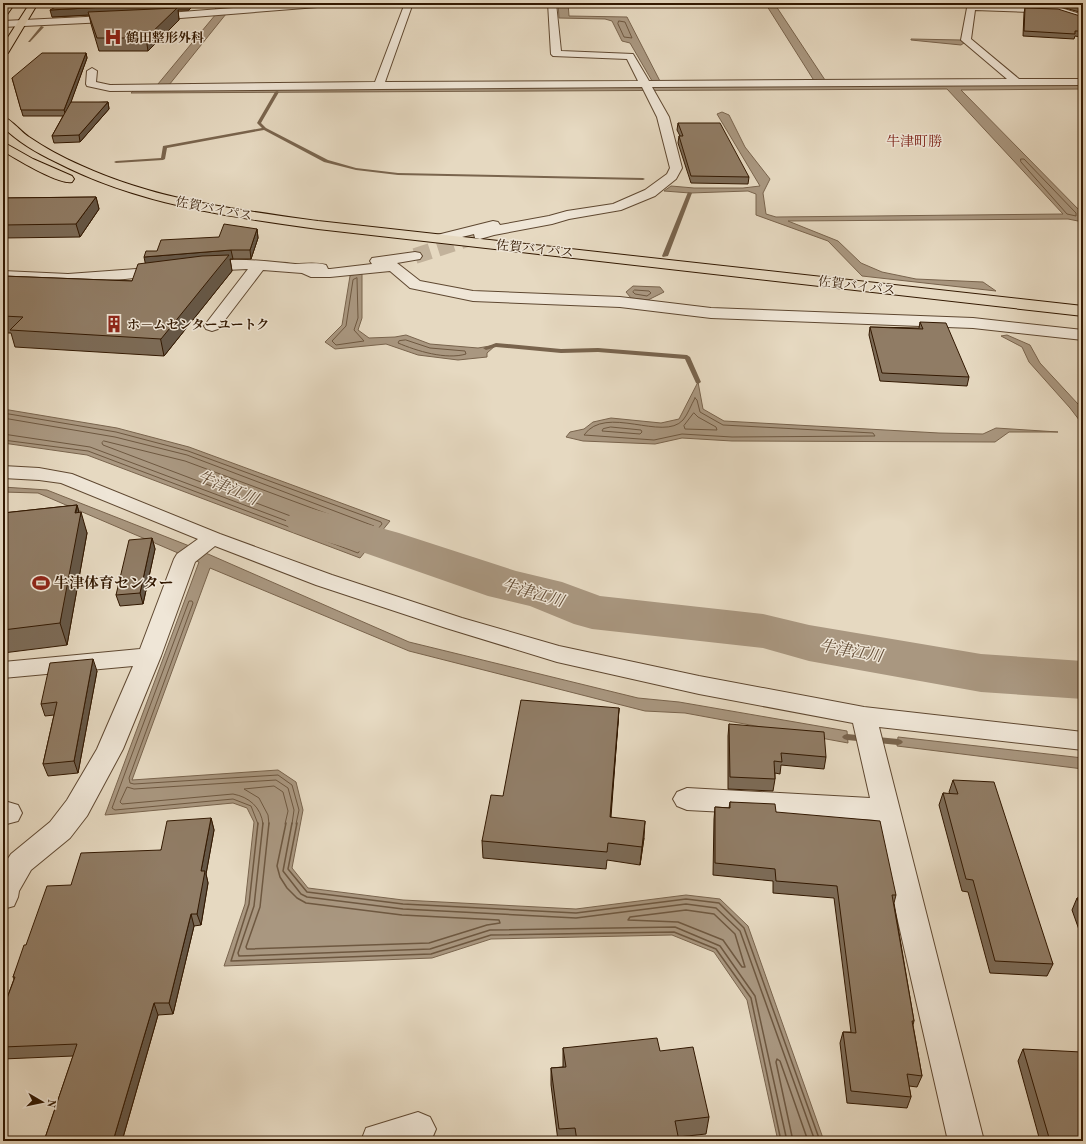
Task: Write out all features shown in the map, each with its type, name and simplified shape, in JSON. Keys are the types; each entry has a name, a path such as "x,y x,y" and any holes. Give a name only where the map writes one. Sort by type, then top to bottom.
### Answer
{"highway":[{"path":"3,14 11,3"},
{"path":"3,53 34,3"},
{"name":"佐賀バイパス","path":"4,122 32,144 61,161 124,187 167,198 270,219 1083,311"},
{"name":"佐賀バイパス","path":"3,146 29,162 90,188 183,213 275,230 416,251 915,303 1083,323"}],"street":[{"path":"3,24 209,14 229,8 251,10 330,3"},
{"path":"379,85 409,3"},
{"path":"480,234 552,220 567,215 616,207 650,193 672,176 676,168 663,117 630,56 556,54 552,3"},
{"path":"1016,82 966,40 968,5 1058,10 1083,18"},
{"path":"92,71 91,84 110,88 379,85 647,87 667,84 1083,82"},
{"path":"442,238 476,228 544,214 567,215"},
{"path":"286,268 416,251"},
{"path":"3,275 68,278 125,275 222,265 259,265 306,270 416,251"},
{"path":"212,326 259,265"},
{"path":"306,270 311,273 330,273 393,266 415,285 473,296 620,302 711,314 973,323 1083,335"},
{"path":"911,320 915,303"},
{"path":"3,472 39,474 65,478 200,548 324,580 454,623 558,654 699,685 868,733 1083,741"},
{"path":"3,897 4,889 21,862 60,830 77,808 110,749 149,656 200,548"},
{"path":"3,670 149,656"},
{"path":"868,733 966,1141"},
{"path":"687,799 886,810"},
{"path":"379,1141 418,1129"}],"water":[{"path":"215,3 225,3 226,14 165,90 655,86 630,43 622,41 612,21 605,19 559,18 558,3 568,3 569,16 627,17 662,85 818,86 765,3 774,3 829,86 1083,85 1083,89 961,90 1083,214 1083,222 1068,219 788,221 838,241 861,263 882,272 916,279 983,282 996,291 862,276 828,241 756,215 756,194 748,191 690,193 664,191 671,186 694,188 743,188 760,186 717,114 722,112 729,115 745,147 770,179 763,193 766,214 776,217 1063,214 947,89 131,93 134,90 153,90 216,14"},
{"path":"911,39 961,40 964,43 961,45"},
{"path":"362,274 362,318 358,330 369,338 406,335 430,344 478,348 496,345 487,353 487,357 458,360 418,355 386,344 335,349 325,342 342,325 350,276"},
{"path":"633,286 660,287 664,292 648,300 631,298 626,292"},
{"path":"1007,335 1030,345 1040,363 1078,404 1083,406 1083,425 1029,362 1022,347 1001,336"},
{"path":"698,382 703,409 724,421 939,433 983,434 996,428 1058,432 1009,432 995,442 732,441 682,438 655,444 583,441 566,437 570,432 584,429 593,422 611,418 661,423 679,419"},
{"path":"3,409 117,428 189,447 390,521 360,558 87,455 3,443"},
{"path":"3,487 47,490 192,547 409,642 638,698 679,702 847,731 848,743 685,713 645,711 409,651 210,568 132,780 278,770 296,782 303,810 292,868 308,888 403,900 576,909 686,895 720,899 748,926 824,1141 778,1141 747,1000 714,952 672,935 491,939 432,958 224,966 245,904 254,822 247,808 233,803 105,815 199,562 38,493 3,492"},
{"path":"898,737 1083,758 1083,769 897,746"}],"building":[{"path":"63,3 178,3 50,10"},
{"path":"1063,3 1083,3 1083,9"},
{"path":"177,8 146,38 97,38 88,12"},
{"path":"1025,8 1058,9 1080,16 1081,31 1075,31 1075,34 1024,31"},
{"path":"42,53 86,53 64,110 21,110 12,78"},
{"path":"71,102 108,102 79,135 52,136"},
{"path":"678,123 720,123 749,177 691,176 679,136 683,136"},
{"path":"96,197 76,224 3,225 3,198"},
{"path":"224,224 257,229 250,250 231,250 144,257 146,251 157,251 161,240 219,237"},
{"path":"229,255 161,339 10,330 23,317 3,316 3,276 132,281 138,264 202,256"},
{"path":"920,322 946,323 969,377 882,373 870,327 923,329"},
{"name":"牛津体育センター","path":"77,505 75,513 81,512 60,623 3,630 3,513"},
{"path":"152,538 140,593 116,595 129,540"},
{"path":"93,659 74,761 43,764 57,702 41,704 50,663"},
{"path":"521,700 619,708 610,817 645,821 642,847 608,843 607,852 482,841 491,795 503,796"},
{"path":"729,724 824,732 826,757 781,753 782,762 774,761 775,779 730,777"},
{"path":"953,780 994,782 1053,964 995,961 973,880 966,879 943,793 958,794"},
{"path":"730,802 775,804 776,812 880,821 896,895 892,895 922,1076 907,1074 911,1097 851,1091 843,1032 856,1033 837,886 776,881 775,869 715,863 715,807 730,808"},
{"path":"211,818 201,871 205,871 197,914 191,914 169,1003 154,1003 113,1141 44,1141 77,1044 3,1047 3,1009 15,977 13,977 24,945 26,945 47,886 71,885 81,853 161,850 167,821"},
{"path":"1077,898 1083,898 1083,913"},
{"path":"657,1038 660,1051 693,1047 709,1117 675,1121 679,1141 577,1141 575,1128 559,1129 551,1068 566,1067 563,1048"},
{"path":"1023,1049 1081,1052 1083,1057 1083,1141 1050,1141"}],"waterway":[{"path":"52,14 60,3"},
{"path":"29,41 42,27"},
{"path":"265,129 259,123 277,92"},
{"path":"116,162 163,159 165,147 265,129"},
{"path":"265,129 326,161 356,169 398,174 643,179"},
{"path":"665,256 690,193"},
{"path":"486,348 496,345 561,351 598,350 687,357 698,382"},
{"name":"牛津江川","path":"309,522 382,543 506,585 544,593 592,612 763,631 809,643 981,673 1083,680"},
{"path":"847,737 898,742"}],"tunnel":[{"path":"415,256 480,235"}],"place":[{"name":"鶴田整形外科","path":"113,37"},
{"name":"ホ－ムセンターユートク","path":"114,324"},
{"name":"牛津体育センター","path":"41,583"}],"district":[{"name":"牛津町勝","path":"914,141"}]}
